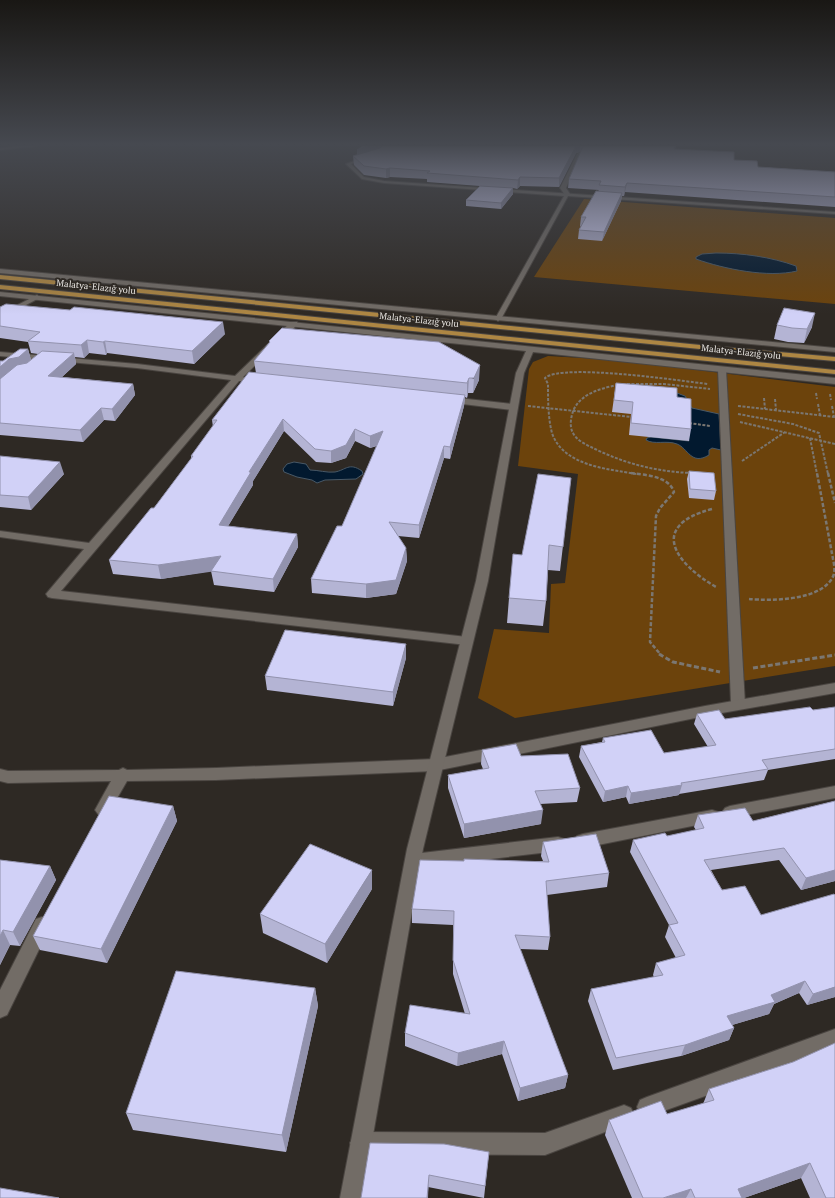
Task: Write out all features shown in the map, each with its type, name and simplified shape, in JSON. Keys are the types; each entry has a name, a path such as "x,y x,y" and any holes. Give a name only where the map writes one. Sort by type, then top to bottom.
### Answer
{"highway":[{"name":"Malatya-Elazığ yolu","path":"0,277 700,347 835,359"},
{"name":"Malatya-Elazığ yolu","path":"0,287 835,372"}],"street":[{"path":"0,271 835,350"},
{"path":"0,294 835,381"},
{"path":"0,317 37,298"},
{"path":"294,324 237,378 52,594 467,641"},
{"path":"351,1198 412,861 482,581 520,373 530,350"},
{"path":"0,354 137,366 252,380"},
{"path":"32,367 42,358"},
{"path":"722,369 738,704"},
{"path":"437,399 514,406"},
{"path":"0,534 92,547"},
{"path":"0,775 8,777 123,774 216,774 436,765 738,704 835,688"},
{"path":"97,823 123,774"},
{"path":"412,861 577,842 835,792"},
{"path":"0,1009 49,912"},
{"path":"361,1143 545,1144 835,1039"}],"lane":[{"path":"498,319 563,202"},
{"path":"679,202 835,213"}],"path":[{"path":"723,388 620,375 588,373 552,374 545,378 548,384 552,433 556,442 564,450 577,460 596,467 616,472 651,476 665,481 672,486 674,492 660,508 656,516 650,642 659,654 673,662 714,672 736,671 835,655"},
{"path":"694,473 673,472 641,466 617,459 599,451 584,443 574,434 571,426 573,411 580,402 604,387 629,384 664,384 723,388"},
{"path":"764,398 765,409"},
{"path":"775,399 776,410"},
{"path":"818,404 820,415"},
{"path":"514,406 550,408 631,417"},
{"path":"689,423 724,415 765,409 835,417 832,406"},
{"path":"724,415 784,432 835,444"},
{"path":"724,415 813,429 820,433 835,503"},
{"path":"727,472 784,432"},
{"path":"728,504 698,513 686,519 679,525 674,533 674,543 680,561 704,581 733,594 747,598 770,601 785,600 816,591 829,583 835,573 835,557 829,536 810,438"}],"shaded area":[{"path":"582,202 622,202 835,218 835,304 534,277"},
{"path":"548,356 616,360 835,387 835,666 515,718 478,698 494,629 549,633 551,584 565,583 578,474 518,466 529,369 533,362"}],"water":[{"path":"716,253 767,258 796,266 797,271 785,273 760,273 733,269 696,259 696,257 702,254"},
{"path":"677,393 685,396 692,408 719,414 721,450 712,448 709,450 709,455 703,458 698,458 690,455 677,444 646,440 647,438 651,437 689,441 675,409"},
{"path":"294,462 306,464 310,470 329,472 354,467 362,471 363,474 356,479 325,480 317,483 312,480 297,477 284,472 283,469 287,464"}],"building":[{"path":"590,202 618,202 604,232 579,230 586,217 581,217"},
{"path":"6,304 70,310 74,307 223,322 192,351 105,341 87,340 81,345 28,341 40,332 0,326 0,307"},
{"path":"784,308 815,313 807,329 792,328 777,325"},
{"path":"282,328 439,342 480,365 474,378 469,378 467,383 254,361 270,342 269,341"},
{"path":"20,349 28,349 19,357 9,359 0,367 0,361 3,361"},
{"path":"42,351 74,353 48,376 133,384 112,409 101,408 80,430 0,423 0,379 17,365 27,363"},
{"path":"249,372 465,395 450,447 444,446 419,525 389,522 406,548 396,580 366,584 311,579 337,526 342,526 383,431 370,436 355,429 346,445 331,451 315,449 283,419 249,472 251,472 219,525 297,534 273,579 211,571 221,556 158,565 109,560 151,508 154,508 193,456 191,456 217,420 212,420"},
{"path":"616,383 677,388 677,397 691,399 691,429 631,423 633,402 614,400"},
{"path":"0,456 60,462 28,497 0,495"},
{"path":"689,471 714,473 716,491 690,489"},
{"path":"538,474 571,478 563,547 549,545 546,601 509,598 513,554 522,555"},
{"path":"285,630 406,644 393,692 265,676"},
{"path":"810,707 813,710 835,707 835,749 762,760 768,769 681,783 682,785 631,793 628,786 605,791 581,746 605,742 603,738 651,730 664,753 716,745 697,714 719,710 725,719"},
{"path":"516,744 521,756 568,754 580,788 535,791 543,810 464,824 448,775 489,768 482,750"},
{"path":"109,796 173,806 101,949 33,936"},
{"path":"835,801 835,870 806,878 784,848 704,860 722,890 745,886 761,915 834,894 835,987 813,994 805,981 771,995 775,1002 727,1016 734,1028 685,1045 616,1058 591,989 663,975 656,963 685,955 669,925 678,923 633,840 665,833 667,836 704,828 698,815 745,808 753,821"},
{"path":"596,834 609,873 546,881 550,937 515,935 568,1075 520,1088 504,1041 458,1053 405,1033 410,1005 470,1014 453,960 454,911 412,909 420,860 464,861 464,859 549,862 543,842"},
{"path":"310,844 372,870 325,944 260,914"},
{"path":"0,860 50,866 13,932 3,930 0,936"},
{"path":"176,971 315,988 282,1135 126,1113"},
{"path":"835,1043 835,1198 826,1198 810,1163 738,1189 742,1198 695,1198 691,1189 663,1198 643,1198 609,1120 661,1101 667,1114 714,1100 709,1089 793,1062"},
{"path":"370,1143 444,1144 489,1152 485,1186 429,1175 427,1198 361,1198"},
{"path":"0,1188 59,1198 0,1198"}]}
